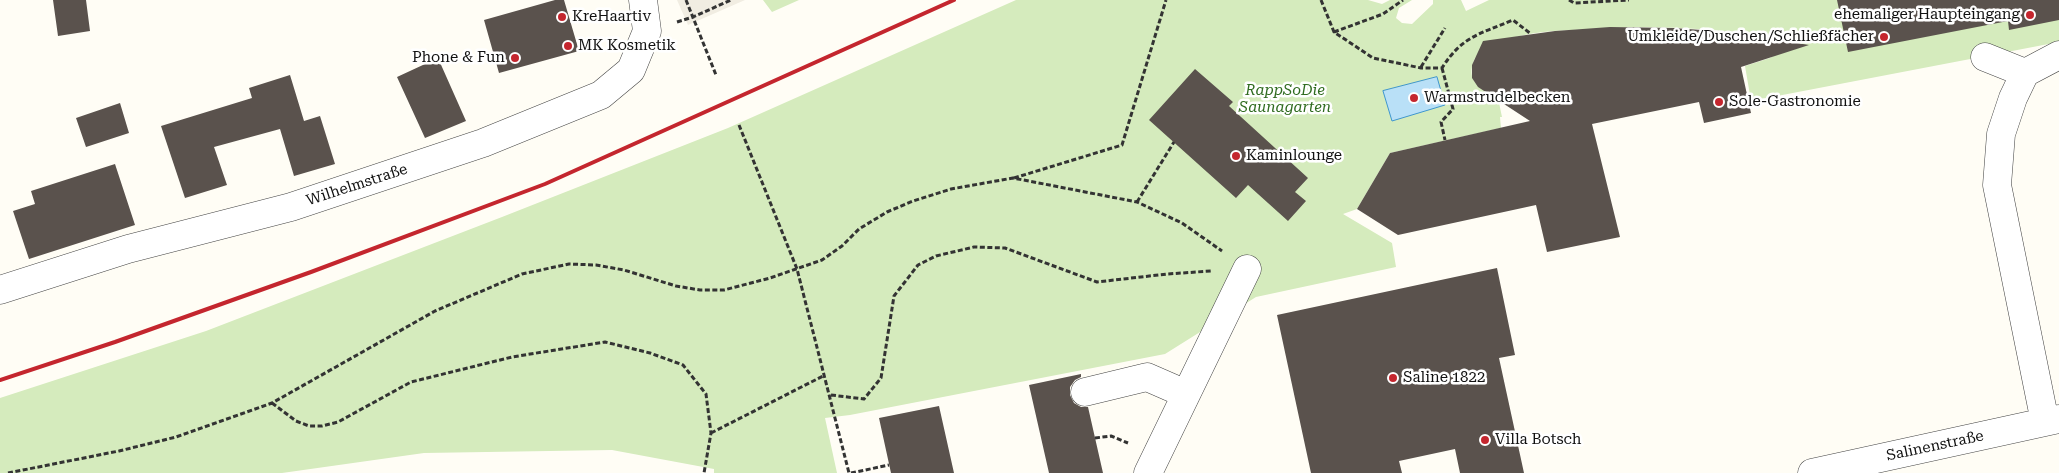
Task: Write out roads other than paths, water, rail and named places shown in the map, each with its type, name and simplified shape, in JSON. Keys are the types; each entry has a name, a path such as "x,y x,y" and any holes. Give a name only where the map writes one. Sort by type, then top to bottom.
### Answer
{"street":[{"name":"Wilhelmstraße","path":"0,290 128,249 291,207 483,143 601,95 631,70 648,31 643,0"},
{"path":"2052,420 1997,185 2001,134 2013,98 2025,73 2059,55"},
{"path":"1984,56 2025,73"},
{"path":"1148,473 1247,269"},
{"path":"1085,392 1148,376 1186,394"},
{"name":"Salinenstraße","path":"1812,473 2052,420"}],"water":[{"name":"Warmstrudelbecken","path":"1437,77 1445,105 1392,121 1383,91"}],"railway":[{"path":"0,380 115,342 311,272 545,184 954,0"}],"place":[{"name":"ehemaliger Haupteingang","path":"2030,15"},
{"name":"KreHaartiv","path":"562,17"},
{"name":"Umkleide/Duschen/Schließfächer","path":"1884,37"},
{"name":"MK Kosmetik","path":"568,46"},
{"name":"Phone & Fun","path":"515,58"},
{"name":"Warmstrudelbecken","path":"1414,98"},
{"name":"Sole-Gastronomie","path":"1719,102"},
{"name":"Kaminlounge","path":"1236,156"},
{"name":"Saline 1822","path":"1393,378"},
{"name":"Villa Botsch","path":"1485,440"}],"park label":[{"name":"RappSoDie Saunagarten","path":"1285,100"}]}
